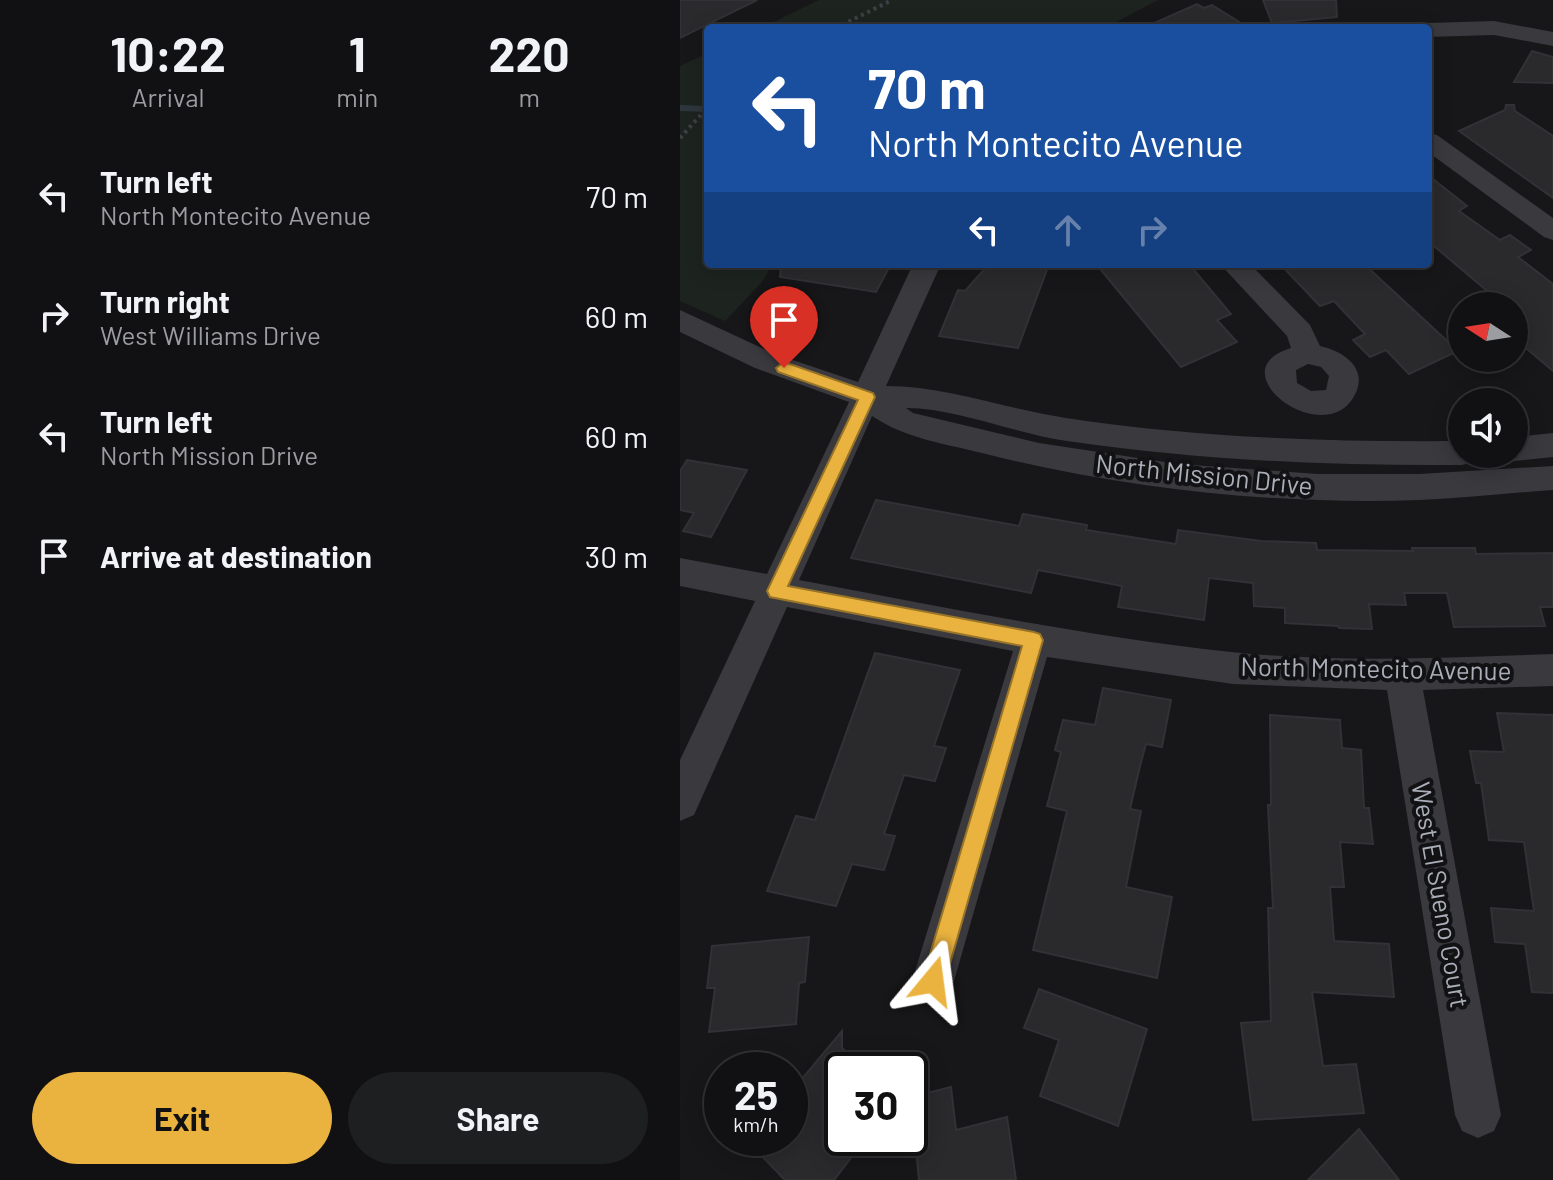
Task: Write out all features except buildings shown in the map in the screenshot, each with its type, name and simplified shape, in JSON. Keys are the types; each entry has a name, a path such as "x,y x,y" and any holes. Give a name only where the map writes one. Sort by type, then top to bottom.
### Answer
{"street":[{"path":"1432,30 1494,28 1553,39"},
{"path":"1432,143 1553,231"},
{"path":"680,802 925,268"},
{"path":"1238,268 1300,332 1308,354"},
{"name":"North Mission Drive","path":"680,320 765,361 867,397 904,422 1052,457 1178,476 1318,487 1419,487 1553,478"},
{"name":"North Mission Drive","path":"867,397 917,397 1063,429 1178,443 1332,454 1448,453"},
{"path":"1528,448 1553,445"},
{"name":"North Montecito Avenue","path":"680,572 1034,640 1233,668 1402,675 1553,670"},
{"path":"933,981 1034,640"},
{"name":"West El Sueno Court","path":"1402,675 1478,1115"}],"path":[{"path":"844,24 892,0"},
{"path":"680,138 704,111"}],"shaded area":[{"path":"819,0 1158,0 1113,24 769,24"},
{"path":"704,55 704,268 770,268 761,283 725,321 680,301 680,66"}],"waterway":[{"path":"680,108 704,109"}],"route":[{"path":"784,368 867,397 776,591 1034,640 933,981"}]}
